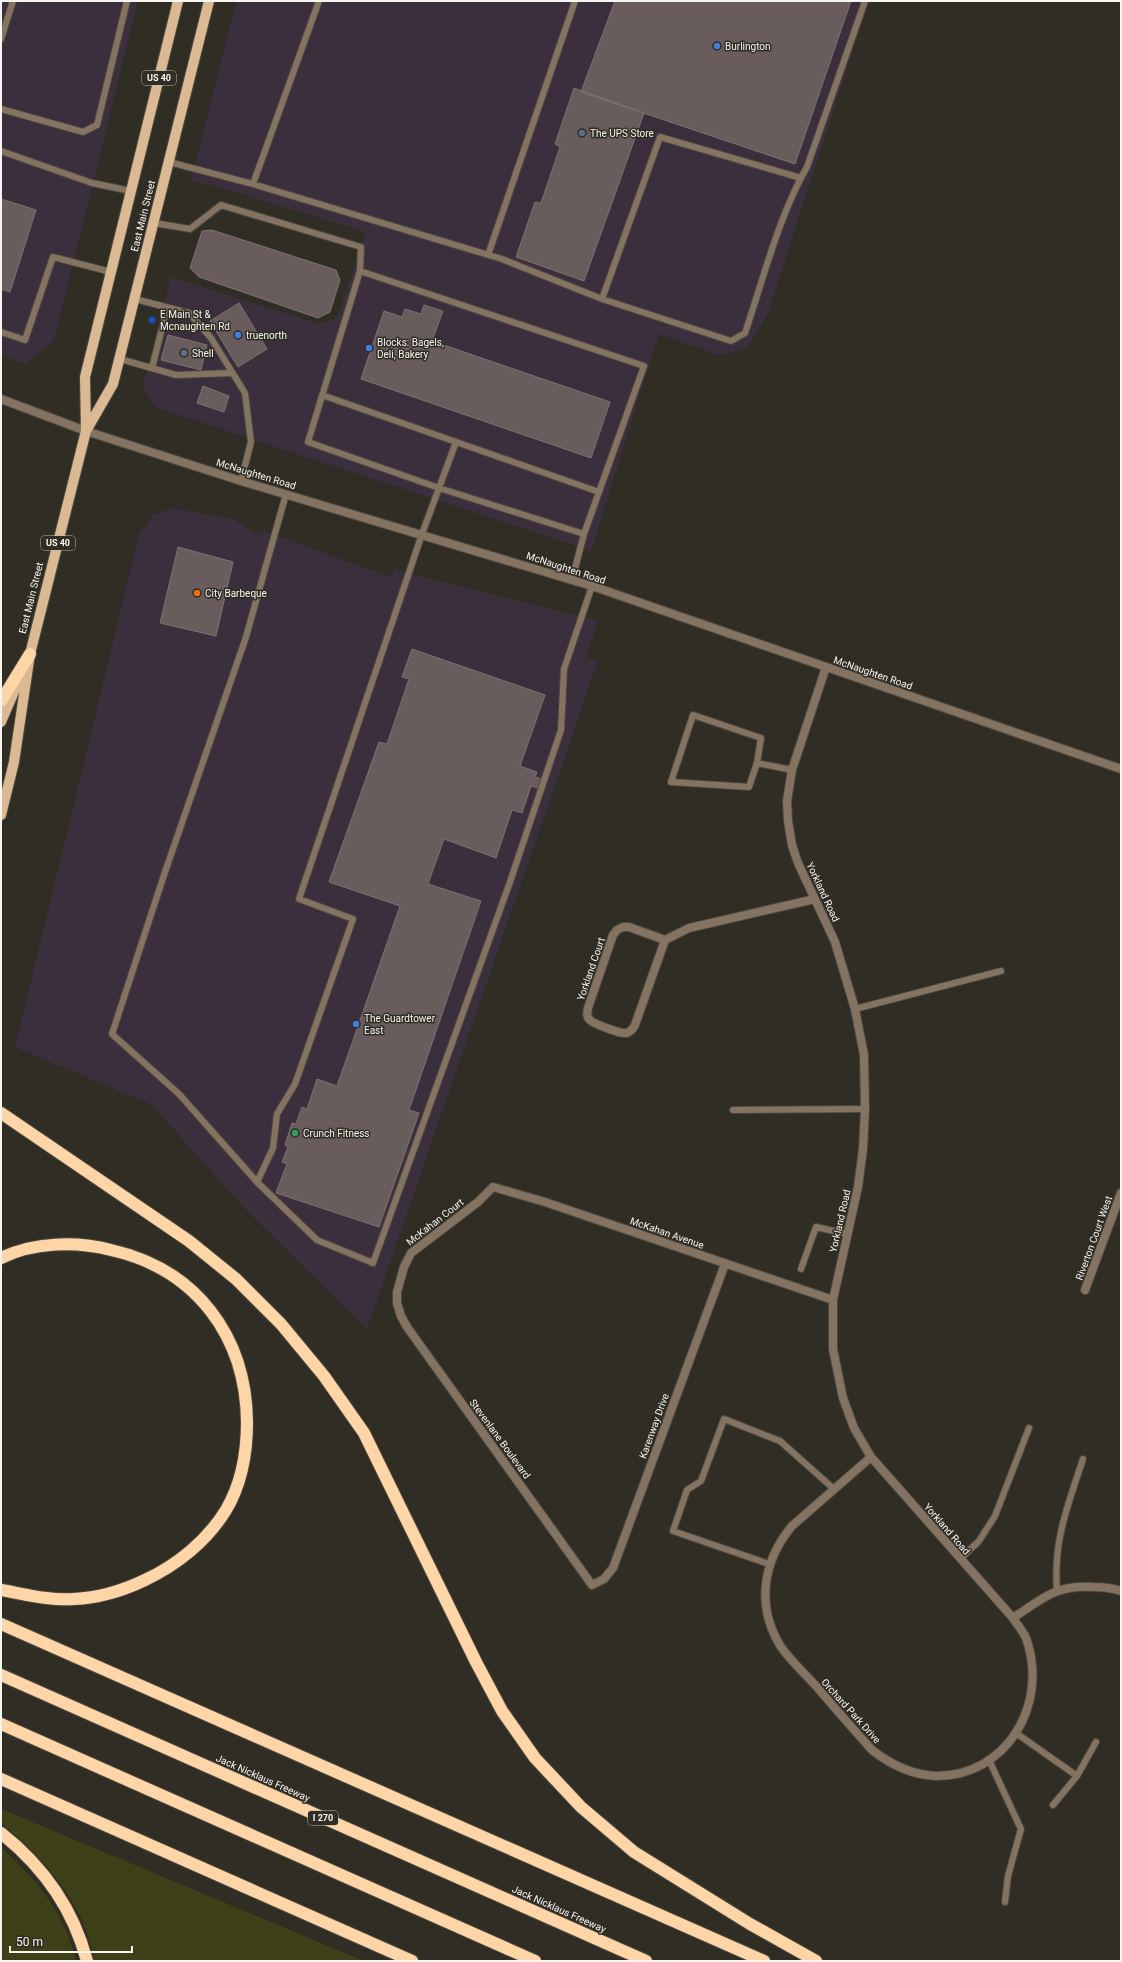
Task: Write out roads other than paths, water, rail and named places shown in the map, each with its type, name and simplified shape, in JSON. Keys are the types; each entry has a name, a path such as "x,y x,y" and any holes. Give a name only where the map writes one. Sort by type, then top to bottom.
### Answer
{"highway":[{"path":"1,701 30,654"},
{"path":"1,1113 189,1241 236,1279 281,1324 324,1376 364,1433 476,1662 502,1711 535,1758 581,1806 634,1852 750,1924 816,1961"},
{"path":"1,1258 30,1248 52,1245 99,1247 145,1260 165,1270 183,1283 214,1316 236,1355 246,1393 247,1438 241,1473 235,1492 226,1510 204,1538 179,1561 132,1586 97,1597 54,1599 1,1590"},
{"path":"1,1624 764,1961"},
{"name":"Jack Nicklaus Freeway","path":"1,1675 646,1961"},
{"path":"1,1724 535,1961"},
{"path":"1,1779 412,1961"},
{"path":"1,1833 14,1844 47,1878 71,1915 87,1961"}],"main road":[{"name":"East Main Street","path":"1,815 14,762 30,654 86,431 85,377 178,1"},
{"name":"East Main Street","path":"86,431 113,384 209,1"},
{"name":"East Main Street","path":"1,722 30,654"}],"street":[{"name":"McNaughten Road","path":"1,399 86,431 286,494 592,586 1121,769"},
{"name":"Yorkland Road","path":"826,667 792,770 787,801 792,845 835,942 855,1009 864,1055 865,1109 863,1149 858,1187 833,1300 833,1349 843,1398 854,1428 871,1457 1012,1618"},
{"path":"665,940 690,928 815,899"},
{"name":"Yorkland Court","path":"623,927 629,927 665,940 632,1030 626,1033 620,1033 590,1020 587,1015 588,1008 613,935 617,930 623,927"},
{"name":"McKahan Avenue","path":"493,1187 545,1202 833,1300"},
{"name":"McKahan Court","path":"397,1303 399,1282 411,1253 478,1202 493,1187"},
{"name":"Riverton Court West","path":"1085,1290 1121,1193"},
{"name":"Karenway Drive","path":"592,1585 604,1579 613,1568 725,1264"},
{"name":"Stevenlane Boulevard","path":"397,1303 407,1328 592,1585"},
{"name":"Orchard Park Drive","path":"871,1457 792,1526 774,1551 769,1564 766,1586 766,1607 774,1634 782,1648 872,1750 896,1765 914,1772 936,1776 961,1772 974,1768 989,1760 1003,1749 1016,1733 1029,1709 1032,1686 1032,1662 1027,1640 1012,1618"},
{"path":"1012,1618 1057,1590 1078,1585 1114,1588 1121,1591"}],"lane":[{"path":"1,39 13,1"},
{"path":"1,109 83,132 97,125 127,1"},
{"path":"253,184 320,1"},
{"path":"488,255 575,1"},
{"path":"169,162 253,184 488,255 602,299 731,341 745,333 779,231 807,167 866,1"},
{"path":"602,299 660,137 801,178"},
{"path":"1,151 92,183 131,191"},
{"path":"154,223 190,229 221,205 361,247 360,271 308,442 439,488 584,534"},
{"path":"1,332 25,340 53,257 111,272"},
{"path":"360,271 644,366 584,534 572,580"},
{"path":"135,299 189,313 211,338 245,393 250,442 241,480"},
{"path":"152,368 168,308"},
{"path":"120,359 176,375 232,373"},
{"path":"322,395 599,492"},
{"path":"257,1182 273,1148 277,1114 296,1084 353,919 299,899 422,534 456,442"},
{"path":"286,494 246,637 164,875 112,1034 179,1094 257,1182 317,1240 373,1263 510,882 561,730 564,669 592,586"},
{"path":"693,715 761,738 757,763 749,787 671,782 693,715"},
{"path":"757,763 792,770"},
{"path":"855,1009 1000,971"},
{"path":"733,1110 865,1109"},
{"path":"801,1269 816,1227 847,1234"},
{"path":"769,1564 673,1531 687,1490 701,1481 724,1418 780,1441 834,1489"},
{"path":"960,1560 979,1541 995,1516 1029,1428"},
{"path":"1057,1590 1055,1567 1061,1525 1083,1459"},
{"path":"1016,1733 1077,1776"},
{"path":"1053,1805 1077,1776 1096,1742"},
{"path":"989,1760 1021,1829 1008,1876 1005,1902"}],"place":[{"name":"Burlington","path":"717,46"},
{"name":"The UPS Store","path":"582,133"},
{"name":"E Main St & Mcnaughten Rd","path":"152,320"},
{"name":"truenorth","path":"238,335"},
{"name":"Blocks: Bagels, Deli, Bakery","path":"369,348"},
{"name":"Shell","path":"184,353"},
{"name":"City Barbeque","path":"197,593"},
{"name":"The Guardtower East","path":"356,1024"},
{"name":"Crunch Fitness","path":"295,1133"}]}
